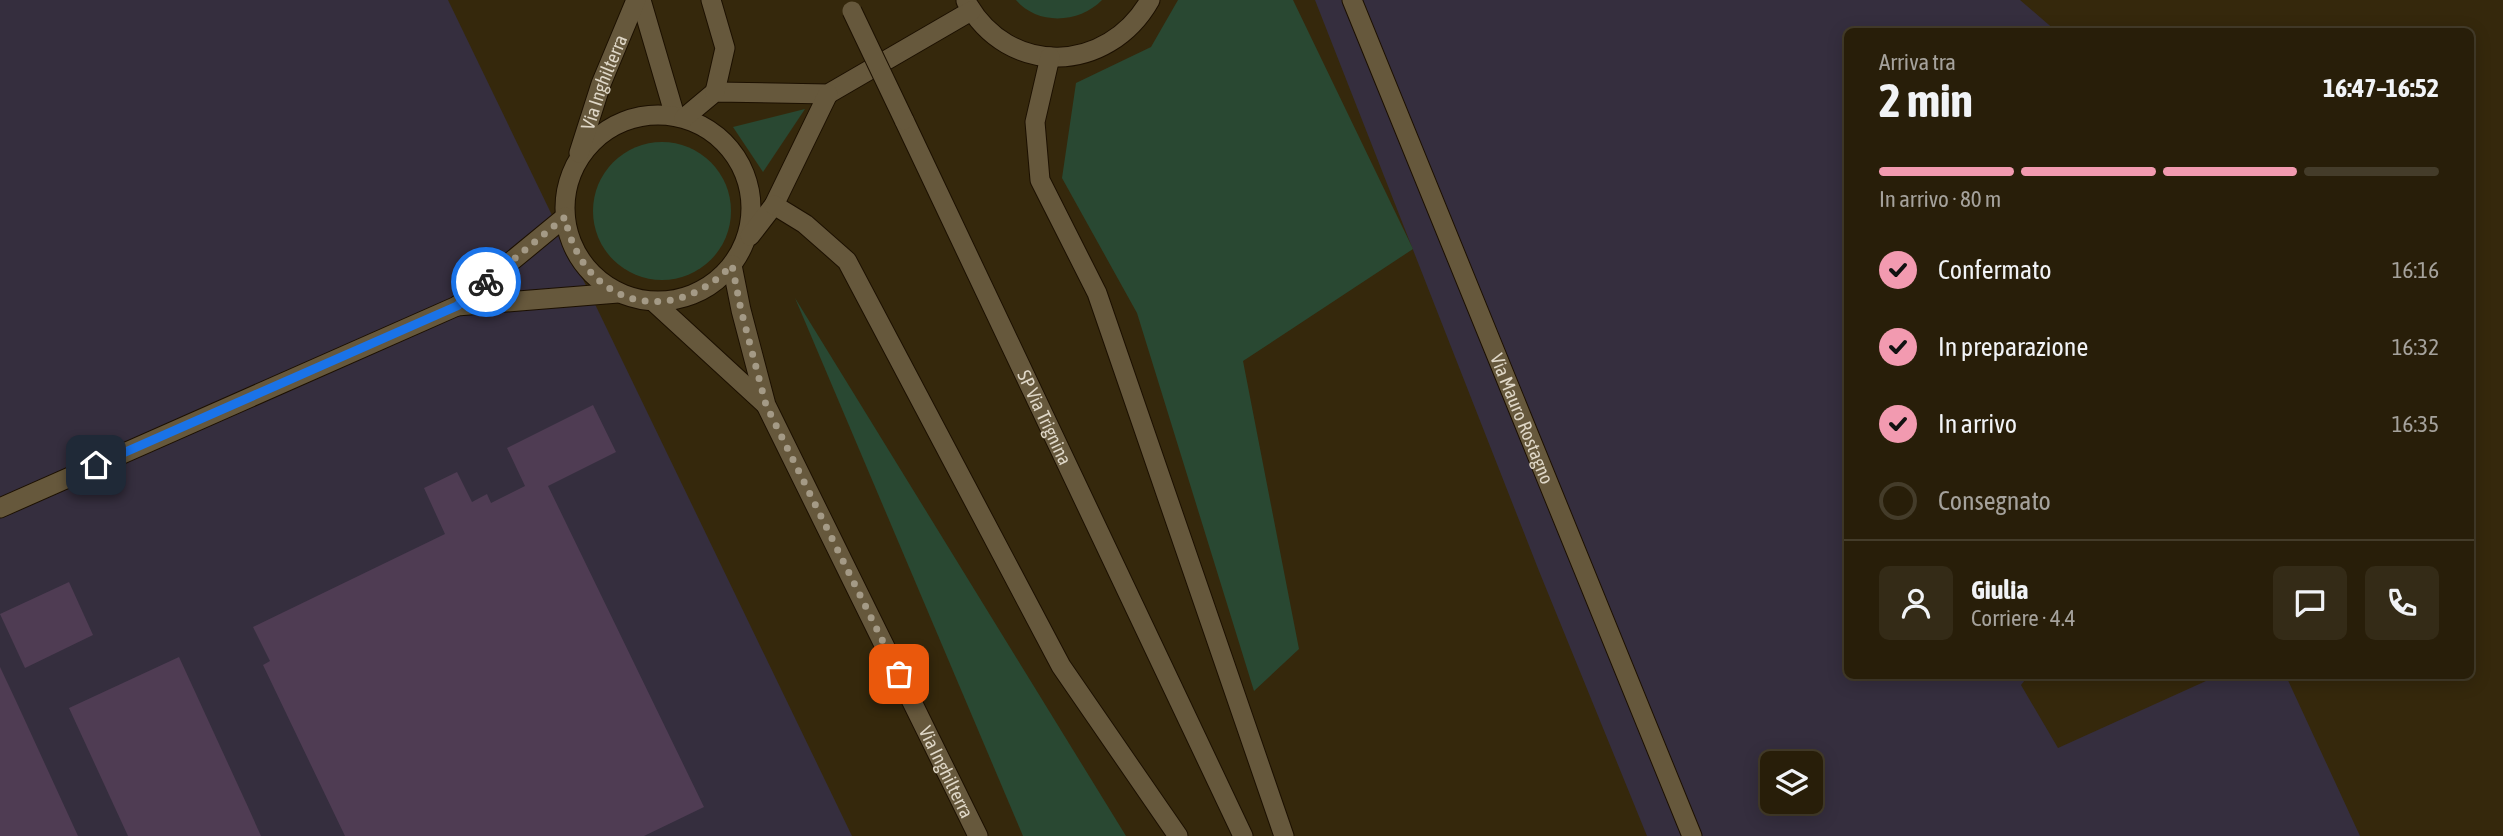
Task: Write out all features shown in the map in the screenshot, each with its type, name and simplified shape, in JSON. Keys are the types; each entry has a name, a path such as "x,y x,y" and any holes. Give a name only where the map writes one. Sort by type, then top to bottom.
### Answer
{"street":[{"name":"Via Inghilterra","path":"638,0 680,117"},
{"name":"Via Inghilterra","path":"575,165 601,84 638,0"},
{"path":"711,0 725,48 715,92"},
{"path":"745,243 752,205 749,185 742,167 719,136 702,125 680,117 655,114 616,124 586,149 568,182 565,217 568,236 587,269 618,293 654,302 672,301 697,293 720,278 732,265 774,205 828,94 968,5 983,26 1013,48 1050,57 1071,57 1110,43 1141,16 1150,0"},
{"name":"Via Mauro Rostagno","path":"1352,0 1692,836"},
{"name":"SP Via Trignina","path":"850,6 1243,836"},
{"path":"1050,57 1035,122 1040,180 1097,293 1284,836"},
{"path":"680,117 715,92 828,94"},
{"path":"774,205 805,224 847,261 1061,666 1178,836"},
{"path":"0,508 457,306 565,217"},
{"name":"Via Inghilterra","path":"732,265 766,405 978,836"},
{"path":"457,306 618,293"},
{"name":"Via Inghilterra","path":"654,302 766,405"}],"shaded area":[{"path":"0,0 448,0 852,836 0,836"},
{"path":"1315,0 2020,0 2053,28 1844,28 1844,679 2026,679 2021,685 2058,748 2210,679 2287,679 2360,836 1647,836 1539,571"}],"green space":[{"path":"1016,0 1102,0 1082,13 1059,18 1036,14"},
{"path":"1178,0 1293,0 1413,249 1243,361 1299,649 1254,691 1137,313 1062,178 1076,83 1151,47"},
{"path":"805,109 763,172 733,127"},
{"path":"662,142 688,147 711,162 726,185 731,211 726,237 711,260 688,275 662,280 636,275 613,260 598,237 593,211 598,185 613,162 636,147"},
{"path":"795,298 1126,836 1023,836"}],"building":[{"path":"593,405 616,452 548,486 704,807 644,836 345,836 263,665 270,661 253,627 445,534 424,488 457,472 472,502 487,494 491,503 525,486 507,448"},
{"path":"69,582 93,635 25,668 0,614"},
{"path":"179,657 261,836 128,836 69,708"},
{"path":"0,667 16,701 78,836 0,836"}],"way so far":[{"path":"486,282 565,217 568,236 587,269 618,293 635,299 672,301 689,296 706,289 732,265 766,405 899,674"}],"route":[{"path":"96,465 457,306 486,282"}]}
